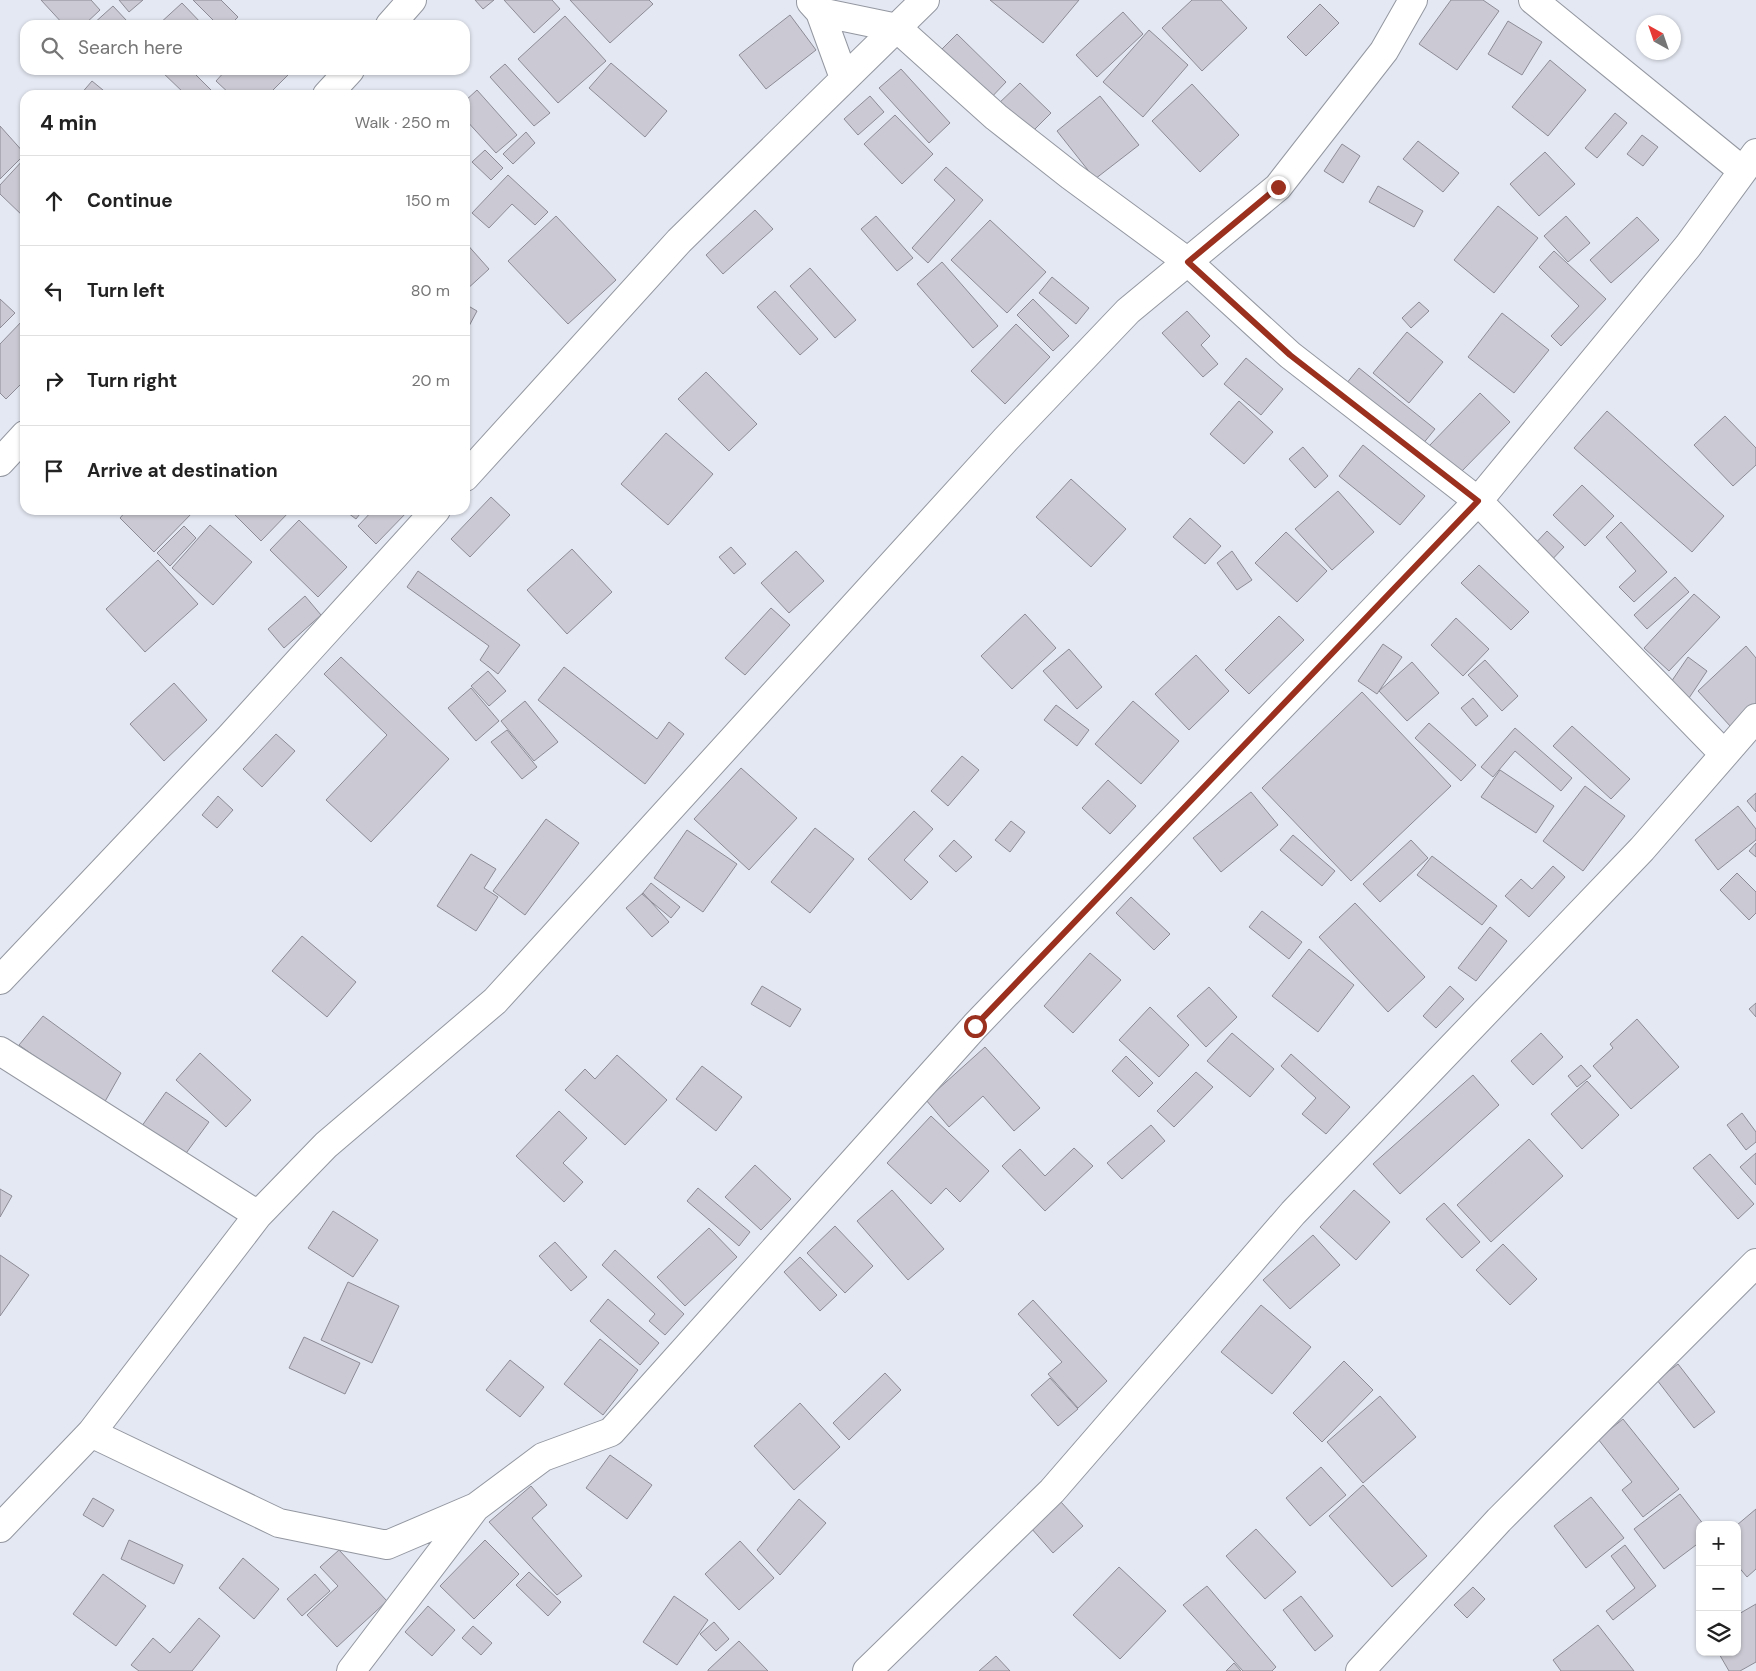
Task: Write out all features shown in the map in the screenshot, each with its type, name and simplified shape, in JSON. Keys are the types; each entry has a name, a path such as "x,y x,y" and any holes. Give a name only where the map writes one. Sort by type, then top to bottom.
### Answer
{"street":[{"path":"394,20 412,0"},
{"path":"470,472 679,241 925,0"},
{"path":"0,1528 91,1433 258,1215 326,1145 495,1001 1006,439 1128,311 1278,187 1384,51 1413,0"},
{"path":"91,1433 279,1523 387,1546 476,1507 543,1458 611,1432 975,1026 1478,501 1688,246 1749,162 1533,0"},
{"path":"815,6 897,28 996,117 1071,176 1188,262 1290,355 1478,501 1724,754"},
{"path":"815,6 844,78"},
{"path":"332,90 345,75"},
{"path":"0,462 20,440"},
{"path":"0,980 230,737 431,515"},
{"path":"867,1671 1052,1491 1293,1213 1642,849 1756,718"},
{"path":"0,1051 258,1215"},
{"path":"1360,1671 1500,1520 1756,1263"},
{"path":"351,1671 476,1507"}],"building":[{"path":"41,0 91,0 100,10 89,20 59,20"},
{"path":"119,0 143,0 129,12"},
{"path":"193,0 221,0 238,17 235,20 213,20"},
{"path":"475,0 494,0 483,9"},
{"path":"504,0 552,0 560,9 534,33"},
{"path":"570,0 649,0 653,4 610,43"},
{"path":"990,0 1079,0 1043,43"},
{"path":"1192,0 1221,0 1247,28 1202,71 1162,28"},
{"path":"1451,0 1483,0 1499,11 1457,70 1419,44"},
{"path":"182,3 198,20 163,20"},
{"path":"1320,4 1339,23 1306,56 1287,37"},
{"path":"113,6 126,20 98,20"},
{"path":"1123,12 1143,34 1097,77 1076,55"},
{"path":"790,15 816,50 766,89 739,55"},
{"path":"565,16 606,61 558,103 518,59"},
{"path":"1508,21 1542,42 1522,75 1488,54"},
{"path":"1149,30 1188,65 1143,117 1103,82"},
{"path":"957,34 1006,82 987,102 938,53"},
{"path":"1550,60 1586,90 1548,136 1512,107"},
{"path":"611,63 667,111 645,137 589,88"},
{"path":"505,64 550,113 534,126 490,77"},
{"path":"901,69 950,123 929,143 879,88"},
{"path":"165,75 196,75 211,90 181,90"},
{"path":"221,75 288,75 273,90 226,90 216,81"},
{"path":"92,81 103,90 84,90"},
{"path":"1020,83 1051,113 1027,137 996,106"},
{"path":"1192,84 1239,135 1200,172 1152,121"},
{"path":"477,90 517,135 496,153 470,124 470,96"},
{"path":"870,96 884,112 858,135 844,119"},
{"path":"1100,96 1139,145 1095,179 1057,131"},
{"path":"1615,113 1627,123 1597,158 1585,148"},
{"path":"895,115 933,154 902,184 864,144"},
{"path":"0,126 20,148 20,159 0,179"},
{"path":"526,132 535,143 513,164 503,154"},
{"path":"1642,135 1658,147 1643,166 1627,154"},
{"path":"1418,141 1459,173 1443,192 1403,159"},
{"path":"1342,144 1360,156 1343,183 1324,171"},
{"path":"485,150 503,168 491,180 472,162"},
{"path":"1545,152 1575,184 1539,216 1510,184"},
{"path":"20,163 20,213 0,194 0,185"},
{"path":"946,167 983,200 928,263 912,248 955,200 934,180"},
{"path":"508,175 548,212 535,225 512,204 489,228 472,213"},
{"path":"1378,186 1423,211 1414,227 1369,202"},
{"path":"1498,206 1538,238 1494,293 1454,260"},
{"path":"755,210 773,229 723,274 706,255"},
{"path":"556,216 616,280 568,324 508,261"},
{"path":"876,216 913,258 897,271 861,229"},
{"path":"1566,216 1590,243 1568,262 1544,236"},
{"path":"1637,217 1659,240 1611,283 1590,260"},
{"path":"990,220 1046,272 1007,313 951,260"},
{"path":"470,248 489,269 470,286"},
{"path":"1554,251 1606,299 1561,346 1551,336 1579,306 1539,267"},
{"path":"942,262 998,326 973,348 917,284"},
{"path":"810,268 856,320 835,338 790,286"},
{"path":"1052,277 1089,308 1076,324 1039,293"},
{"path":"775,291 818,339 800,355 757,307"},
{"path":"0,299 15,313 0,328"},
{"path":"1033,299 1069,336 1053,351 1017,315"},
{"path":"1419,302 1429,311 1411,328 1402,318"},
{"path":"470,307 477,311 470,324"},
{"path":"1187,311 1210,336 1201,345 1218,364 1203,377 1162,333"},
{"path":"1502,313 1549,350 1514,393 1468,357"},
{"path":"20,323 20,385 6,399 0,393 0,344"},
{"path":"1016,324 1050,357 1005,404 971,371"},
{"path":"1407,332 1443,362 1409,403 1373,373"},
{"path":"1246,358 1283,389 1261,415 1224,384"},
{"path":"1359,368 1435,429 1422,445 1346,384"},
{"path":"706,372 757,424 729,451 678,399"},
{"path":"1480,393 1510,422 1458,475 1429,446"},
{"path":"1239,401 1273,432 1244,464 1210,434"},
{"path":"1607,411 1724,516 1692,552 1574,448"},
{"path":"1725,416 1756,448 1756,465 1733,486 1694,445"},
{"path":"666,433 713,474 668,525 621,484"},
{"path":"1363,445 1425,496 1400,525 1339,476"},
{"path":"1303,447 1328,476 1315,488 1289,459"},
{"path":"1071,479 1126,529 1091,567 1036,517"},
{"path":"1582,485 1614,516 1585,546 1553,515"},
{"path":"1338,491 1374,532 1332,570 1295,529"},
{"path":"491,497 510,515 470,557 451,539"},
{"path":"123,515 190,515 154,552 120,518"},
{"path":"235,515 286,515 261,541"},
{"path":"351,515 359,515 356,519"},
{"path":"368,515 404,515 376,544 358,526"},
{"path":"1190,518 1221,546 1205,564 1173,537"},
{"path":"299,520 347,567 318,597 270,550"},
{"path":"1621,522 1667,572 1634,602 1619,587 1636,571 1606,537"},
{"path":"210,525 252,562 213,605 172,568"},
{"path":"184,526 196,538 170,566 157,553"},
{"path":"1547,531 1564,547 1546,566 1529,550"},
{"path":"1286,532 1327,571 1297,602 1255,563"},
{"path":"731,547 746,564 734,574 719,557"},
{"path":"572,549 612,592 567,634 527,590"},
{"path":"796,551 824,581 789,613 761,583"},
{"path":"1232,551 1252,580 1237,590 1217,563"},
{"path":"158,560 198,604 145,652 106,609"},
{"path":"1479,565 1529,612 1511,630 1461,583"},
{"path":"418,571 520,645 498,674 480,660 489,646 407,587"},
{"path":"1675,577 1689,592 1647,629 1634,615"},
{"path":"1694,594 1720,617 1669,671 1644,648"},
{"path":"305,596 321,615 284,648 268,629"},
{"path":"771,608 790,625 745,675 725,658"},
{"path":"1025,614 1056,648 1012,689 981,656"},
{"path":"1279,616 1304,640 1249,694 1225,670"},
{"path":"1456,618 1489,649 1463,676 1431,645"},
{"path":"1383,644 1402,657 1377,694 1358,681"},
{"path":"1746,646 1756,658 1756,703 1731,727 1698,691"},
{"path":"1069,649 1102,687 1077,709 1043,671"},
{"path":"1196,655 1229,691 1189,730 1155,694"},
{"path":"341,657 449,759 371,842 326,800 387,735 324,674"},
{"path":"1688,657 1707,671 1689,698 1669,685"},
{"path":"1485,660 1518,696 1502,711 1468,675"},
{"path":"1412,662 1439,693 1407,721 1379,691"},
{"path":"564,667 657,739 669,722 684,734 645,784 538,700"},
{"path":"488,671 506,691 489,706 471,686"},
{"path":"174,683 207,720 164,761 130,724"},
{"path":"471,688 499,721 476,741 448,708"},
{"path":"1362,692 1451,786 1351,881 1262,788"},
{"path":"1473,698 1488,716 1476,726 1461,708"},
{"path":"525,701 558,742 534,761 501,721"},
{"path":"1133,701 1179,741 1141,784 1095,744"},
{"path":"1056,705 1089,730 1077,746 1044,720"},
{"path":"1429,723 1476,765 1461,781 1415,738"},
{"path":"1572,726 1630,779 1611,799 1553,746"},
{"path":"1515,728 1572,778 1561,791 1515,751 1493,777 1481,767"},
{"path":"507,730 537,767 522,779 491,742"},
{"path":"276,734 295,751 262,787 243,769"},
{"path":"962,756 979,770 948,806 931,791"},
{"path":"741,768 797,818 749,870 694,819"},
{"path":"1500,770 1554,806 1536,833 1481,797"},
{"path":"1108,780 1136,806 1110,834 1082,808"},
{"path":"1585,786 1625,816 1583,871 1543,841"},
{"path":"1251,792 1278,825 1221,872 1193,838"},
{"path":"1756,793 1756,812 1747,801"},
{"path":"218,796 233,810 217,828 202,815"},
{"path":"1738,806 1756,829 1756,840 1718,870 1695,840"},
{"path":"914,811 933,829 904,860 928,882 911,900 868,859"},
{"path":"546,819 579,843 525,915 493,891"},
{"path":"1011,821 1025,832 1010,852 995,840"},
{"path":"815,828 854,859 810,913 771,882"},
{"path":"687,830 737,864 703,912 654,878"},
{"path":"1293,835 1335,871 1322,886 1280,850"},
{"path":"954,840 972,857 956,872 939,856"},
{"path":"1411,840 1428,858 1380,902 1363,884"},
{"path":"1756,843 1756,857 1749,851"},
{"path":"471,854 496,869 484,888 498,897 476,931 437,906"},
{"path":"1432,856 1497,906 1482,925 1417,875"},
{"path":"1553,866 1565,877 1529,917 1505,896 1521,879 1532,889"},
{"path":"1737,873 1756,892 1756,913 1749,920 1720,890"},
{"path":"651,883 680,907 671,918 642,894"},
{"path":"643,893 669,922 652,937 626,908"},
{"path":"1131,897 1170,934 1154,950 1116,913"},
{"path":"1355,903 1425,977 1388,1012 1319,937"},
{"path":"1262,911 1302,942 1289,959 1249,927"},
{"path":"1490,927 1507,941 1476,981 1458,968"},
{"path":"302,936 356,982 327,1017 272,971"},
{"path":"1309,949 1354,985 1318,1032 1272,996"},
{"path":"1090,953 1121,980 1073,1033 1044,1006"},
{"path":"762,986 801,1009 790,1027 751,1004"},
{"path":"1450,986 1464,999 1436,1028 1423,1016"},
{"path":"1209,987 1237,1017 1206,1047 1177,1016"},
{"path":"1756,1003 1756,1017 1749,1009"},
{"path":"1150,1007 1189,1045 1159,1077 1119,1040"},
{"path":"43,1016 121,1073 103,1105 19,1045"},
{"path":"1637,1019 1679,1067 1631,1109 1593,1066 1613,1048 1610,1044"},
{"path":"1232,1033 1274,1069 1250,1097 1207,1061"},
{"path":"1541,1033 1563,1057 1533,1085 1511,1061"},
{"path":"985,1047 1040,1108 1014,1131 983,1096 949,1127 926,1100"},
{"path":"200,1053 251,1100 226,1127 176,1080"},
{"path":"1291,1054 1350,1107 1326,1134 1302,1114 1316,1098 1281,1066"},
{"path":"617,1055 667,1100 625,1145 565,1090 585,1069 595,1079"},
{"path":"1126,1056 1153,1083 1139,1097 1112,1071"},
{"path":"1581,1065 1591,1076 1577,1087 1568,1076"},
{"path":"702,1066 742,1097 716,1131 676,1099"},
{"path":"1196,1072 1213,1087 1174,1127 1157,1111"},
{"path":"1473,1075 1499,1105 1400,1194 1373,1164"},
{"path":"1587,1081 1619,1115 1582,1149 1551,1114"},
{"path":"166,1092 209,1122 181,1160 139,1130"},
{"path":"559,1111 587,1138 563,1163 583,1182 564,1202 516,1156"},
{"path":"1742,1113 1756,1132 1756,1142 1746,1150 1727,1125"},
{"path":"931,1116 989,1171 960,1202 946,1188 931,1204 887,1163"},
{"path":"1151,1125 1165,1141 1122,1179 1107,1163"},
{"path":"1529,1139 1563,1176 1491,1242 1457,1205"},
{"path":"1074,1148 1093,1166 1045,1211 1002,1166 1020,1149 1045,1176"},
{"path":"1756,1153 1756,1185 1740,1167"},
{"path":"1710,1154 1754,1204 1738,1219 1693,1168"},
{"path":"755,1165 791,1199 761,1230 725,1197"},
{"path":"698,1188 750,1232 739,1246 687,1201"},
{"path":"0,1189 12,1196 0,1217"},
{"path":"892,1190 944,1249 908,1280 857,1221"},
{"path":"1354,1190 1390,1222 1356,1260 1320,1227"},
{"path":"1444,1203 1480,1242 1462,1258 1426,1219"},
{"path":"333,1211 378,1240 353,1277 308,1248"},
{"path":"835,1226 873,1266 845,1293 807,1253"},
{"path":"709,1228 737,1257 685,1306 657,1277"},
{"path":"1313,1235 1340,1265 1290,1309 1263,1280"},
{"path":"555,1242 587,1277 571,1291 539,1256"},
{"path":"1503,1244 1537,1279 1510,1305 1476,1270"},
{"path":"615,1250 684,1314 665,1335 649,1321 655,1314 602,1265"},
{"path":"0,1255 29,1275 0,1316"},
{"path":"800,1257 837,1295 820,1311 784,1272"},
{"path":"348,1282 399,1306 372,1363 321,1340"},
{"path":"608,1299 659,1343 640,1365 590,1321"},
{"path":"1033,1300 1107,1381 1078,1408 1048,1374 1062,1362 1018,1314"},
{"path":"1261,1305 1311,1347 1272,1394 1221,1352"},
{"path":"304,1337 360,1363 345,1394 289,1368"},
{"path":"600,1339 638,1370 603,1415 564,1384"},
{"path":"510,1360 544,1387 520,1417 486,1390"},
{"path":"1344,1361 1373,1390 1322,1442 1293,1413"},
{"path":"1678,1364 1715,1412 1694,1428 1657,1380"},
{"path":"885,1373 901,1390 849,1440 833,1423"},
{"path":"1050,1378 1078,1409 1058,1426 1031,1395"},
{"path":"1380,1396 1416,1437 1363,1483 1327,1442"},
{"path":"800,1403 840,1447 794,1490 754,1446"},
{"path":"1623,1419 1679,1489 1643,1517 1622,1490 1632,1482 1598,1439"},
{"path":"610,1455 652,1485 627,1519 586,1488"},
{"path":"1321,1467 1346,1495 1310,1526 1286,1498"},
{"path":"1363,1485 1427,1556 1392,1587 1329,1516"},
{"path":"531,1486 547,1505 532,1518 582,1576 557,1595 489,1522"},
{"path":"1680,1494 1701,1521 1696,1521 1696,1545 1664,1569 1634,1529"},
{"path":"1591,1497 1624,1538 1586,1568 1554,1526"},
{"path":"93,1498 114,1510 103,1527 83,1515"},
{"path":"799,1499 826,1523 780,1575 757,1550"},
{"path":"1061,1502 1083,1526 1053,1553 1031,1528"},
{"path":"1756,1509 1756,1569 1747,1577 1741,1570 1741,1522"},
{"path":"1256,1529 1296,1572 1265,1599 1226,1556"},
{"path":"129,1540 183,1565 174,1584 121,1559"},
{"path":"485,1540 519,1574 474,1619 440,1586"},
{"path":"740,1541 774,1578 739,1610 705,1574"},
{"path":"1625,1545 1656,1586 1613,1620 1606,1611 1635,1588 1611,1556"},
{"path":"339,1550 387,1601 337,1647 307,1615 338,1586 320,1567"},
{"path":"243,1558 279,1589 254,1619 219,1588"},
{"path":"1119,1567 1166,1611 1120,1659 1073,1615"},
{"path":"529,1572 561,1602 548,1616 516,1585"},
{"path":"103,1574 146,1606 116,1646 73,1614"},
{"path":"315,1574 330,1591 302,1616 287,1599"},
{"path":"1207,1586 1276,1667 1272,1671 1243,1671 1183,1605"},
{"path":"1473,1587 1485,1599 1467,1618 1454,1605"},
{"path":"674,1596 708,1620 677,1665 643,1642"},
{"path":"1301,1596 1333,1636 1315,1651 1283,1610"},
{"path":"1756,1604 1756,1662 1740,1671 1729,1671 1720,1656 1741,1656 1741,1613"},
{"path":"428,1606 455,1630 432,1656 405,1632"},
{"path":"199,1618 220,1636 192,1671 139,1671 131,1665 153,1638 170,1653"},
{"path":"714,1622 729,1639 716,1651 700,1634"},
{"path":"1598,1625 1634,1671 1561,1671 1553,1660"},
{"path":"473,1626 492,1643 481,1655 462,1638"},
{"path":"739,1641 768,1671 708,1671 708,1670"},
{"path":"996,1656 1010,1671 979,1671"},
{"path":"1234,1663 1241,1671 1226,1671"}],"route":[{"path":"975,1026 1478,501 1290,355 1188,262 1278,187"}]}
